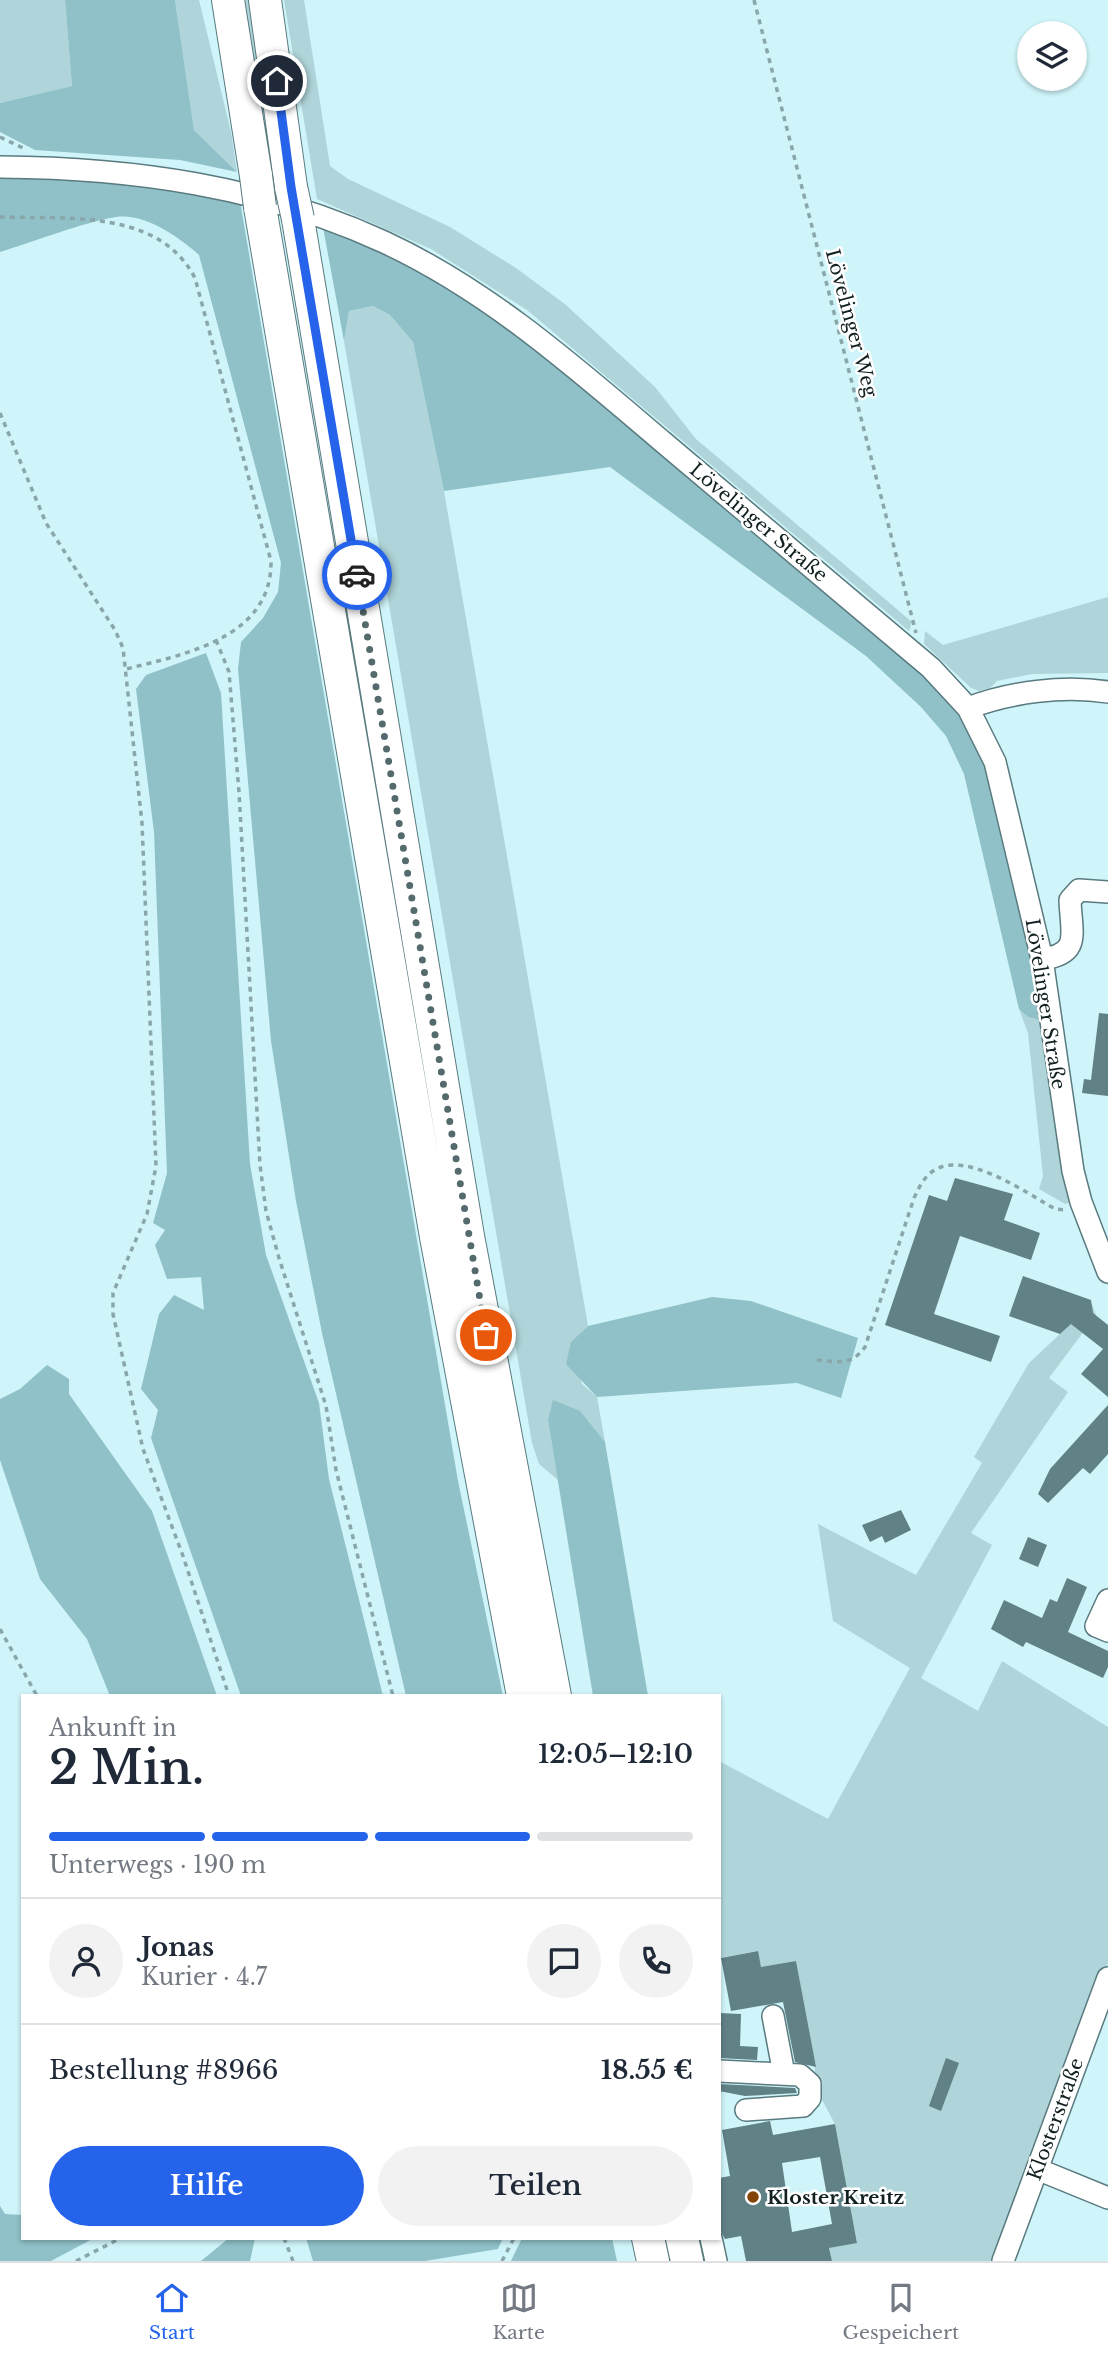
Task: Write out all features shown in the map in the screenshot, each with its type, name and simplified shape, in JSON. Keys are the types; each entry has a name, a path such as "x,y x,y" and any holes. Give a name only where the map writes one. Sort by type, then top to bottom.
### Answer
{"highway":[{"path":"228,0 260,208 436,1237 523,1694"},
{"path":"265,0 291,187 468,1236 555,1694"},
{"path":"648,2240 653,2261"},
{"path":"682,2240 687,2261"}],"street":[{"name":"Lövelinger Straße","path":"0,167 114,170 237,190 338,223 423,261 514,320 589,379 931,668 968,708 995,762 1042,959 1070,1157 1081,1202 1108,1272"},
{"path":"968,708 1030,692 1065,689 1108,692"},
{"path":"1042,959 1060,957 1067,953 1072,945 1070,900 1073,894 1079,890 1108,892"},
{"path":"1108,1600 1096,1626 1108,1631"},
{"name":"Klosterstraße","path":"1003,2261 1108,1978"},
{"path":"773,2016 784,2074"},
{"path":"721,2071 800,2075 808,2081 811,2088 808,2102 800,2107 746,2110"},
{"path":"1037,2169 1108,2198"},
{"path":"711,2240 716,2261"}],"path":[{"name":"Lövelinger Weg","path":"754,0 917,625 916,641 905,632"},
{"path":"0,137 32,153"},
{"path":"0,217 84,219 145,233 175,248 195,278 271,561 272,580 265,600 240,627 216,640 164,660 127,669"},
{"path":"0,413 37,506 115,630 123,648 127,669 143,836 156,1166 147,1214 113,1293 113,1314 143,1449 183,1556 228,1694"},
{"path":"216,640 229,672 260,1165 266,1211 326,1406 336,1470 392,1694"},
{"path":"817,1360 846,1363 856,1359 865,1347 914,1198 923,1181 933,1171 961,1165 983,1171 1055,1209 1067,1210 1081,1202"},
{"path":"0,1629 36,1694"},
{"path":"76,2261 117,2240"},
{"path":"285,2240 293,2261"},
{"path":"502,2261 513,2240"}],"shaded area":[{"path":"0,0 65,0 72,86 0,103"},
{"path":"65,0 175,0 194,130 237,172 180,160 35,150 0,132 0,103 72,86"},
{"path":"175,0 199,0 231,132 237,172 194,130"},
{"path":"244,0 251,0 281,173 272,174"},
{"path":"284,0 304,0 330,166 348,179 450,227 516,268 566,305 655,387 696,439 912,622 909,631 527,310 431,249 317,199"},
{"path":"0,176 114,179 240,201 458,1481 503,1694 406,1694 322,1333 296,1201 271,1041 238,669 241,642 263,618 278,592 281,563 199,255 161,228 127,217 89,223 0,252"},
{"path":"323,227 414,265 513,329 946,693 980,747 1026,923 1042,1021 1028,1017 1019,1009 964,774 946,736 921,707 866,656 610,467 444,491 413,342 390,315 373,306 349,311 344,341"},
{"path":"373,306 390,315 413,342 444,491 588,1326 572,1342 582,1384 597,1397 605,1442 592,1428 548,1420 558,1480 539,1464 532,1443 344,341 349,311"},
{"path":"1108,597 1108,673 1032,674 997,681 990,688 979,691 971,688 924,644 925,631 943,645"},
{"path":"206,653 221,693 250,1164 266,1255 319,1403 329,1479 383,1694 240,1694 151,1438 158,1410 141,1389 159,1314 174,1295 204,1310 201,1277 167,1279 155,1245 165,1230 153,1223 167,1173 154,832 136,689 146,675"},
{"path":"1019,1009 1028,1017 1042,1021 1064,1181 1071,1202 1065,1204 1039,1189 1043,1176 1028,1033"},
{"path":"712,1297 751,1301 858,1338 841,1398 797,1383 597,1397 566,1364 571,1342 588,1326"},
{"path":"1092,1304 1096,1315 1049,1378 1068,1392 971,1533 992,1545 921,1678 978,1711 1002,1661 1108,1727 1108,1963 1105,1970 1102,1969 995,2261 832,2261 829,2248 857,2242 835,2124 814,2085 815,2067 796,1961 761,1967 757,1951 721,1958 721,1762 828,1819 910,1668 833,1621 818,1524 916,1575 982,1463 974,1457 1029,1363"},
{"path":"47,1365 69,1379 69,1394 152,1511 216,1694 109,1694 87,1639 40,1579 0,1460 0,1399 20,1389"},
{"path":"553,1400 580,1411 605,1442 648,1694 593,1694 548,1420"},
{"path":"0,2206 5,2214 21,2215 21,2240 90,2240 51,2261 0,2261"},
{"path":"227,2240 255,2240 250,2261 201,2261"},
{"path":"307,2240 502,2240 498,2249 425,2261 313,2261"},
{"path":"521,2240 612,2240 617,2261 511,2261"}],"building":[{"path":"1099,1013 1108,1014 1108,1096 1082,1093 1084,1079 1091,1080"},
{"path":"955,1178 1013,1194 1004,1220 1040,1233 1031,1260 960,1236 934,1314 1000,1336 991,1362 885,1325 929,1195 947,1201"},
{"path":"1023,1276 1091,1300 1093,1313 1108,1325 1108,1397 1081,1374 1103,1349 1071,1324 1060,1334 1009,1316"},
{"path":"1108,1405 1108,1454 1090,1474 1083,1468 1048,1503 1038,1494 1050,1469"},
{"path":"901,1510 911,1530 885,1543 882,1536 870,1542 862,1525"},
{"path":"1028,1537 1047,1545 1038,1567 1019,1559"},
{"path":"1067,1578 1087,1587 1068,1632 1108,1651 1108,1667 1103,1678 1026,1642 1023,1647 991,1629 1004,1600 1042,1618 1050,1599 1057,1602"},
{"path":"758,1951 761,1967 796,1961 816,2067 795,2062 783,2002 731,2011 721,1958"},
{"path":"721,2013 741,2014 740,2046 758,2047 757,2060 721,2058"},
{"path":"946,2058 959,2063 941,2111 929,2106"},
{"path":"721,2084 795,2088 797,2093 745,2096 721,2091"},
{"name":"Kloster Kreitz","path":"770,2121 773,2135 835,2124 857,2243 829,2248 832,2261 746,2261 741,2236 725,2239 721,2232 721,2178 730,2176 722,2130","holes":["820,2157 832,2224 792,2232 782,2163"]}],"way so far":[{"path":"357,575 486,1335"}],"place":[{"name":"Kloster Kreitz","path":"753,2197"}],"route":[{"path":"277,81 291,187 357,575"}]}
